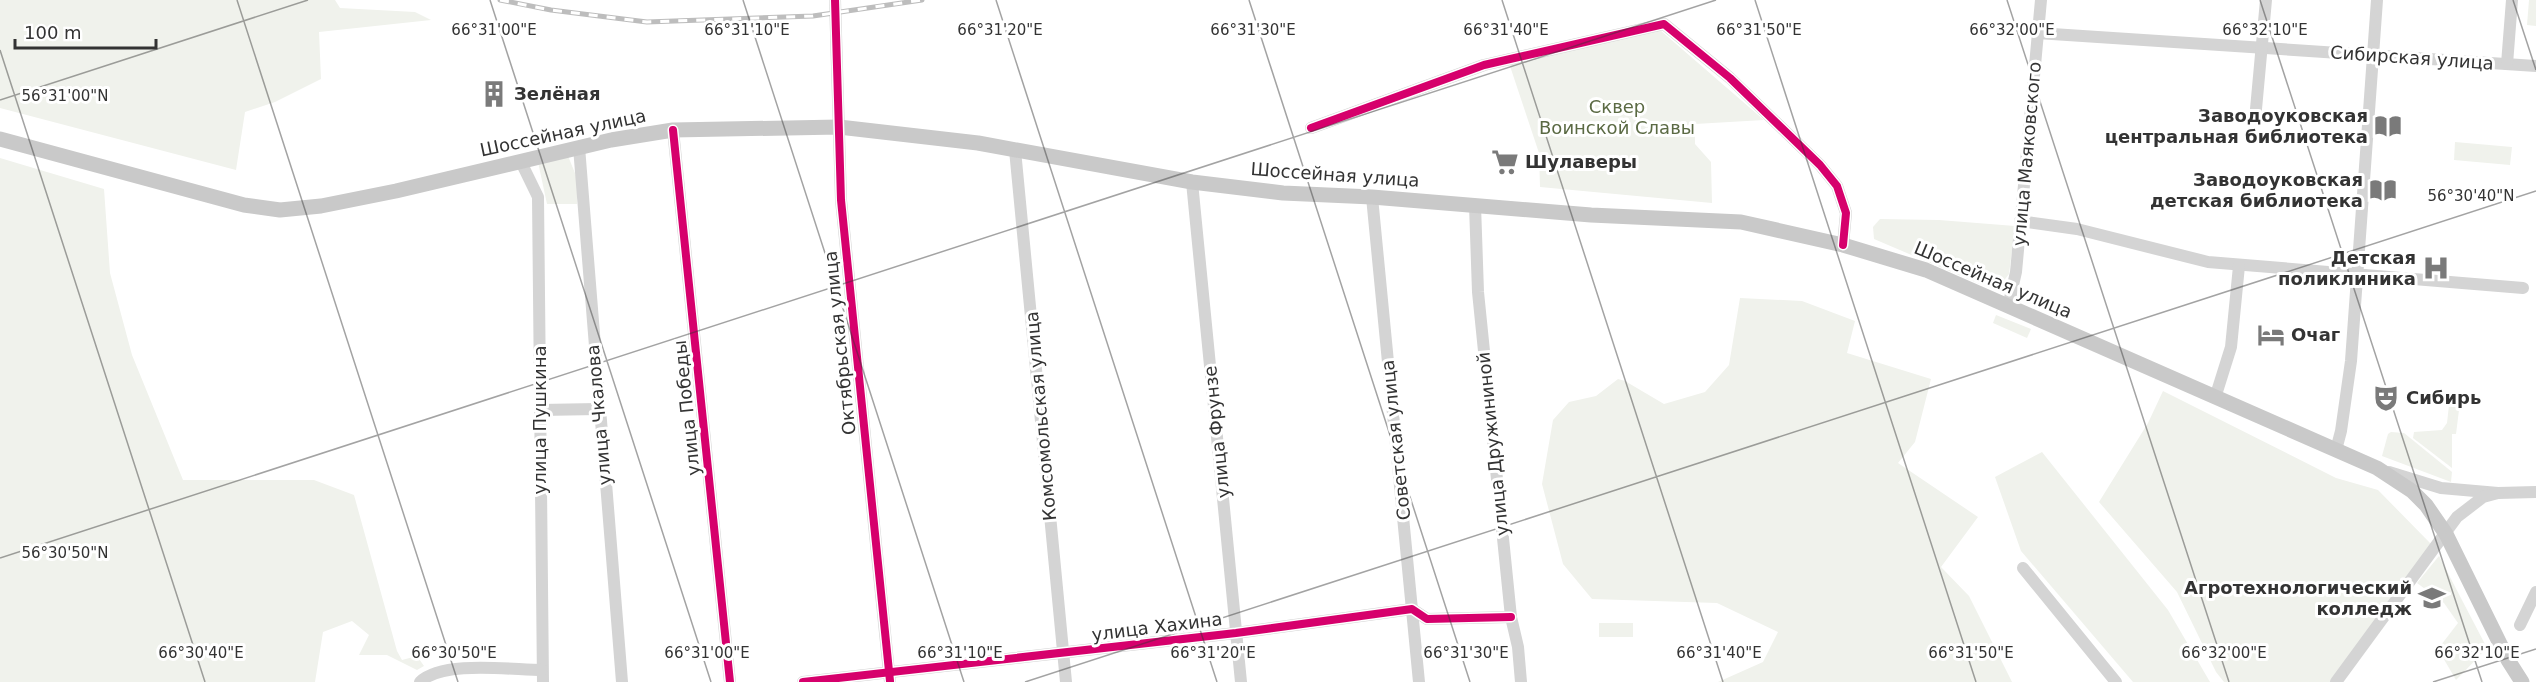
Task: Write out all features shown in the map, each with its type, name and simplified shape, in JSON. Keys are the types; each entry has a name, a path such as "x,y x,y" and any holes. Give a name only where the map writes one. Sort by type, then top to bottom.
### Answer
{"main road":[{"name":"Шоссейная улица","path":"0,139 243,205 280,210 321,206 610,140 673,130 839,127 924,136 1192,182 1284,193 1372,197 1591,215 1741,222 1843,245 1926,270 2377,468 2412,491 2426,505 2446,534 2503,650 2522,682"}],"street":[{"name":"Октябрьская улица","path":"835,0 841,200 889,677"},
{"name":"улица Маяковского","path":"2008,307 2016,272 2041,0"},
{"path":"2256,109 2266,0"},
{"path":"2336,450 2351,361 2377,0"},
{"path":"2506,64 2512,0"},
{"path":"1311,128 1484,65 1664,24 1730,78 1820,165 1837,186 1846,213 1843,245"},
{"name":"Сибирская улица","path":"2037,33 2536,66"},
{"name":"улица Победы","path":"673,130 730,682"},
{"name":"улица Чкалова","path":"579,147 598,409 622,682"},
{"name":"Комсомольская улица","path":"1015,150 1066,682"},
{"name":"улица Пушкина","path":"521,162 538,197 543,676"},
{"name":"улица Фрунзе","path":"1192,182 1241,682"},
{"name":"Советская улица","path":"1372,197 1419,682"},
{"name":"улица Дружининой","path":"1475,205 1478,292 1511,617 1518,647 1521,682"},
{"path":"2020,221 2077,228 2189,258 2239,266 2523,288"},
{"path":"2215,398 2230,346 2239,266"},
{"path":"540,410 598,409"},
{"path":"2377,468 2441,488 2498,493 2536,492"},
{"path":"2336,682 2457,517 2483,497 2498,493"},
{"path":"2023,568 2116,682"},
{"path":"2520,625 2536,592"},
{"name":"улица Хахина","path":"803,682 889,677 1412,609 1427,620 1511,617"},
{"path":"420,682 426,676 458,669 543,676"}],"green space":[{"path":"0,0 335,0 340,8 415,12 431,20 319,32 321,79 275,102 245,112 236,170 0,108"},
{"path":"2529,0 2536,0 2536,26 2527,25"},
{"name":"Сквер Воинской Славы","path":"1660,30 1764,120 1695,124 1695,144 1711,162 1712,203 1540,187 1539,153 1509,63"},
{"path":"2455,142 2512,147 2510,165 2454,160"},
{"path":"568,156 577,178 577,204 547,204 538,162"},
{"path":"0,158 104,189 110,273 132,355 183,480 314,480 354,495 397,651 402,660 417,656 424,666 417,670 387,655 359,655 369,635 352,621 323,632 315,682 0,682"},
{"path":"1880,219 1939,220 2015,226 2009,274 1999,287 1982,285 1874,239 1873,227"},
{"path":"1740,298 1802,301 1855,321 1847,353 1931,379 1915,442 1898,463 1978,517 1941,567 1969,596 2012,682 1718,682 1763,662 1778,632 1717,603 1592,599 1563,564 1542,484 1553,420 1569,402 1596,396 1618,379 1664,404 1705,392 1729,365"},
{"path":"1996,315 2031,329 2027,338 1993,323"},
{"path":"2163,391 2336,478 2378,490 2431,544 2331,682 2224,682 2216,672 2177,592 2099,502 2148,423"},
{"path":"2460,402 2456,434 2452,434 2452,468 2413,438 2414,432 2442,430 2447,423 2449,405"},
{"path":"2391,432 2404,433 2452,472 2451,482 2382,456 2388,434"},
{"path":"2042,452 2168,610 2210,682 2133,682 2021,551 1995,477"},
{"path":"2439,556 2487,648 2456,680 2438,649 2458,623 2444,603 2417,583"},
{"path":"1599,623 1633,623 1633,637 1599,637"}],"railway":[{"path":"500,0 551,10 647,22 813,16 922,0"}],"cycle path":[{"path":"835,0 841,200 890,681"},
{"path":"1311,128 1484,65 1664,24 1730,78 1820,165 1837,186 1846,213 1843,245"},
{"path":"673,130 730,682"},
{"path":"803,682 1236,633 1412,609 1427,619 1511,617"}],"place":[{"name":"Зелёная","path":"494,94"},
{"name":"Заводоуковская центральная библиотека","path":"2388,126"},
{"name":"Шулаверы","path":"1505,162"},
{"name":"Заводоуковская детская библиотека","path":"2383,190"},
{"name":"Детская поликлиника","path":"2436,268"},
{"name":"Очаг","path":"2271,335"},
{"name":"Сибирь","path":"2386,398"},
{"name":"Агротехнологический колледж","path":"2432,598"}]}
